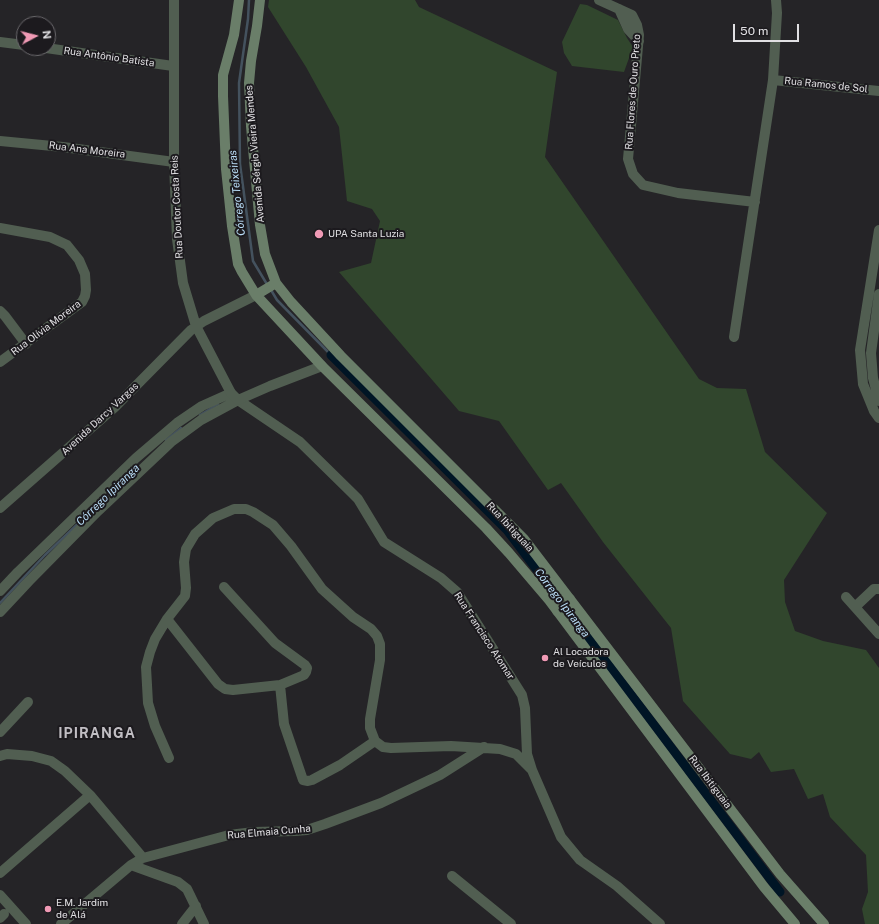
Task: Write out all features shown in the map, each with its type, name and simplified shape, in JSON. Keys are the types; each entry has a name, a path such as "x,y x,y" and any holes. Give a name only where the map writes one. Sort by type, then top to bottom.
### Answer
{"main road":[{"path":"239,0 234,35 223,76 226,169 232,226 238,264 259,293 274,284"},
{"name":"Avenida Sérgio Vieira Mendes","path":"260,0 249,83 260,218 264,247 274,284"},
{"name":"Rua Ibitiguaia","path":"274,284 341,356 524,539 569,601 780,874 824,924"},
{"name":"Rua Ibitiguaia","path":"259,293 322,366 486,528 509,553 557,610 764,887 795,924"}],"street":[{"name":"Rua Doutor Costa Reis","path":"174,0 174,162 177,239 183,282 196,326 231,392 238,400"},
{"name":"Rua Flores de Ouro Preto","path":"599,0 632,15 637,25 639,41 628,159 633,174 643,185 678,193 755,202"},
{"path":"734,337 773,80 777,13 776,0"},
{"path":"0,42 16,44"},
{"name":"Rua Antônio Batista","path":"56,49 173,66"},
{"name":"Rua Ramos de Sol","path":"773,80 879,91"},
{"name":"Rua Ana Moreira","path":"0,141 63,147 174,162"},
{"name":"Rua Olívia Moreira","path":"0,228 50,237 67,245 79,260 85,274 86,290 82,302 0,362"},
{"path":"879,230 860,350 863,384 874,411 879,418"},
{"name":"Avenida Darcy Vargas","path":"0,508 115,407 191,330 259,293"},
{"path":"879,294 871,353 873,378 879,401"},
{"path":"0,312 5,316 26,344"},
{"path":"0,591 23,576 98,511 171,442 201,420 238,400 322,366"},
{"path":"0,612 23,576 136,458 177,423 202,406 231,392"},
{"name":"Rua Francisco Atomar","path":"238,400 300,442 358,499 384,542 441,578 457,592 522,695 525,708 527,754 532,770 561,837 580,860 617,886 660,924"},
{"path":"169,758 155,726 148,703 146,667 155,639 167,619 185,596 186,588 184,562 186,549 195,534 213,518 234,509 253,512 273,525 291,546 322,589 353,617 371,629 377,636 380,644 380,660 370,719 370,728 375,740 383,747 391,748 451,746 500,749 516,754 532,770"},
{"path":"167,619 218,684 225,689 233,690 280,685 304,675 307,668 275,643 224,587"},
{"path":"855,607 874,589 879,589"},
{"path":"846,597 879,634"},
{"path":"557,610 569,601"},
{"path":"280,685 284,724 303,780 312,780 340,765 375,740"},
{"path":"0,732 28,702"},
{"name":"Rua Elmaia Cunha","path":"61,924 131,865 143,858 229,834 307,830 380,804 440,775 484,747"},
{"path":"3,755 32,756 51,762 65,771 90,795 143,858"},
{"path":"0,873 90,795"},
{"path":"131,865 178,882 187,889 204,924"},
{"path":"452,876 511,924"},
{"path":"0,895 26,924"},
{"path":"182,924 196,906"}],"green space":[{"path":"269,0 415,0 419,7 557,72 545,157 699,379 717,388 746,389 765,452 827,513 784,580 785,602 795,631 823,641 866,650 879,668 879,924 865,924 862,909 868,892 866,855 830,817 823,794 808,799 794,769 771,772 759,752 751,759 730,754 683,701 671,628 603,542 561,483 548,490 499,421 459,411 339,272 371,263 380,221 372,209 347,201 339,127 306,67 268,7"},
{"path":"580,4 587,5 618,20 633,47 624,72 572,66 564,53 562,42"}],"waterway":[{"name":"Córrego Teixeiras","path":"249,0 248,19 239,83 240,164 253,261 268,286"},
{"name":"Córrego Teixeiras","path":"271,290 277,300 331,355"},
{"name":"Córrego Ipiranga","path":"331,355 507,530 780,892"},
{"name":"Córrego Ipiranga","path":"200,415 218,404"},
{"name":"Córrego Ipiranga","path":"166,440 181,428"},
{"name":"Córrego Ipiranga","path":"0,603 45,555 84,518"}],"place":[{"name":"UPA Santa Luzia","path":"319,234"},
{"name":"Al Locadora de Veículos","path":"545,658"},
{"name":"E.M. Jardim de Alá","path":"48,909"}],"district":[{"name":"IPIRANGA","path":"97,734"}]}
